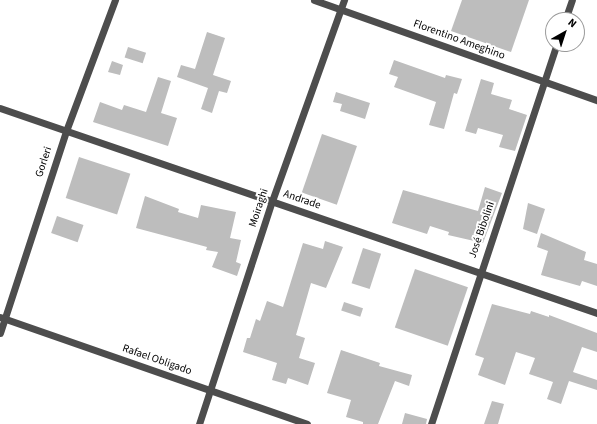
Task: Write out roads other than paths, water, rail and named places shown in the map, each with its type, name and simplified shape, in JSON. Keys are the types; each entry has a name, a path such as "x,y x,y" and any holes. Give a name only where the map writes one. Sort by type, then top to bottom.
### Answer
{"street":[{"name":"Gorleri","path":"0,333 2,318 66,130 114,0"},
{"name":"Florentino Ameghino","path":"314,0 597,100"},
{"name":"Moiraghi","path":"199,424 272,201 344,0"},
{"path":"568,12 572,0"},
{"name":"José Bibolini","path":"431,424 479,272 554,52"},
{"name":"Andrade","path":"0,108 597,313"},
{"name":"Rafael Obligado","path":"2,318 307,424"}]}
